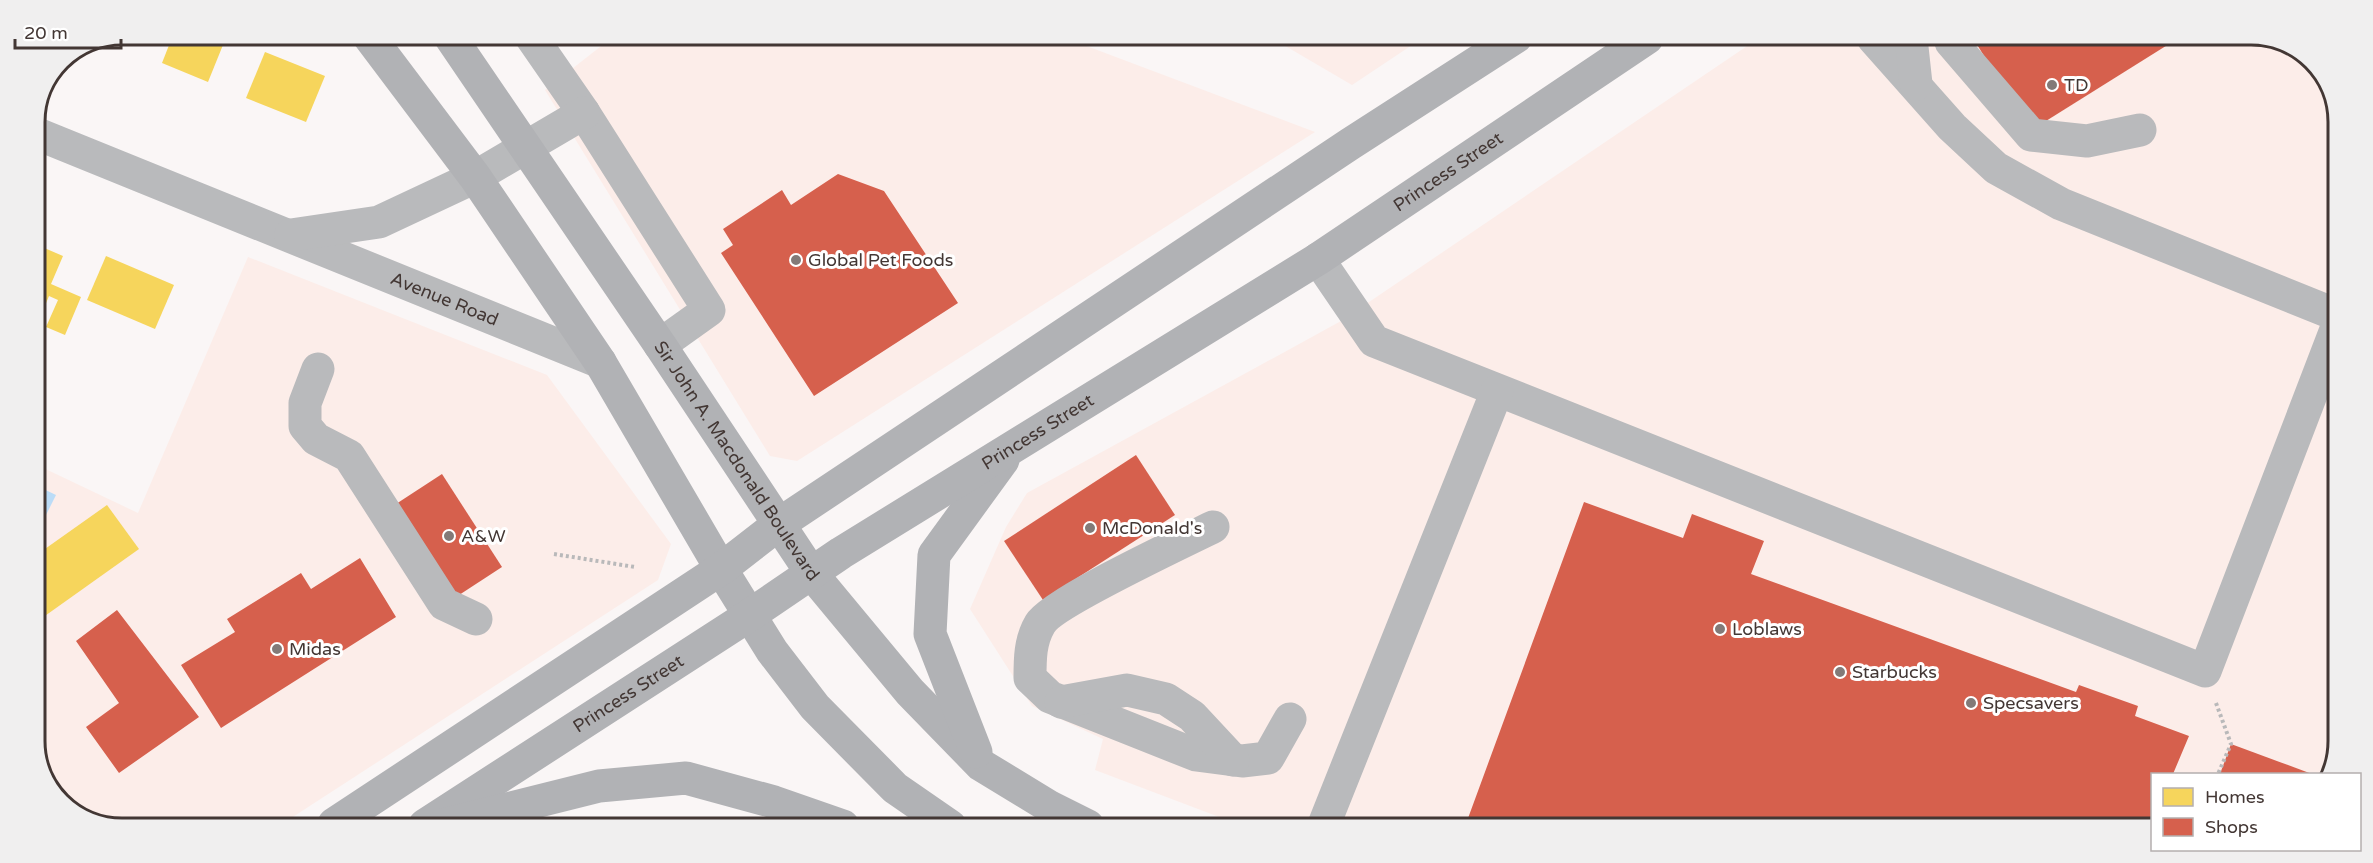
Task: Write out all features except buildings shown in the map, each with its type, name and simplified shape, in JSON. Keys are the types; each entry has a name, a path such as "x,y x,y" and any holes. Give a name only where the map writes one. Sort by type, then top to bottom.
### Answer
{"main road":[{"path":"376,45 475,177 600,362 721,569 772,651 815,707 895,788 938,818"},
{"name":"Sir John A. Macdonald Boulevard","path":"456,45 660,345 812,574 910,692 981,765 1072,818"},
{"path":"343,818 721,569 779,524 1350,144 1505,45"},
{"name":"Princess Street","path":"436,818 1015,445 1318,259 1637,45"},
{"path":"981,765 930,634 934,555 1015,445"},
{"path":"471,818 599,786 686,778 774,802 822,818"}],"street":[{"path":"537,45 584,113 709,310 660,345"},
{"path":"1858,45 1916,84"},
{"path":"1880,45 1952,127 1996,168 2061,204 2328,311"},
{"path":"1912,45 1916,84"},
{"path":"1953,45 2031,135 2087,141 2139,130"},
{"path":"291,235 379,222 475,177 526,150 584,113"},
{"name":"Avenue Road","path":"45,137 600,362"},
{"path":"1318,259 1374,341 2205,671 2328,350"},
{"path":"318,369 304,403 305,426 316,439 349,456 444,604 476,619"},
{"path":"1326,818 1497,391"},
{"path":"1213,527 1062,605 1040,623 1030,650 1030,678 1050,697 1196,755 1242,761 1268,758 1290,720"}],"path":[{"path":"554,554 635,567"},
{"path":"2205,671 2231,744 2218,773"}],"shaded area":[{"path":"602,45 1084,45 1315,132 797,461 770,456 545,90"},
{"path":"1284,45 1412,45 1352,85"},
{"path":"1749,45 2251,45 2266,46 2285,53 2302,64 2312,75 2322,93 2328,117 2328,741 2327,756 2321,773 2151,773 2151,818 1222,818 1095,770 1103,739 1032,706 970,609 1006,527 1027,493 1341,321"},
{"path":"248,257 547,375 671,544 658,580 291,818 107,817 79,805 61,788 46,756 45,469 138,513"}],"water":[{"path":"45,490 56,495 45,517"}],"place":[{"name":"TD","path":"2052,85"},
{"name":"Global Pet Foods","path":"796,260"},
{"name":"McDonald's","path":"1090,528"},
{"name":"A&W","path":"449,536"},
{"name":"Loblaws","path":"1720,629"},
{"name":"Midas","path":"277,649"},
{"name":"Starbucks","path":"1840,672"},
{"name":"Specsavers","path":"1971,703"}]}
